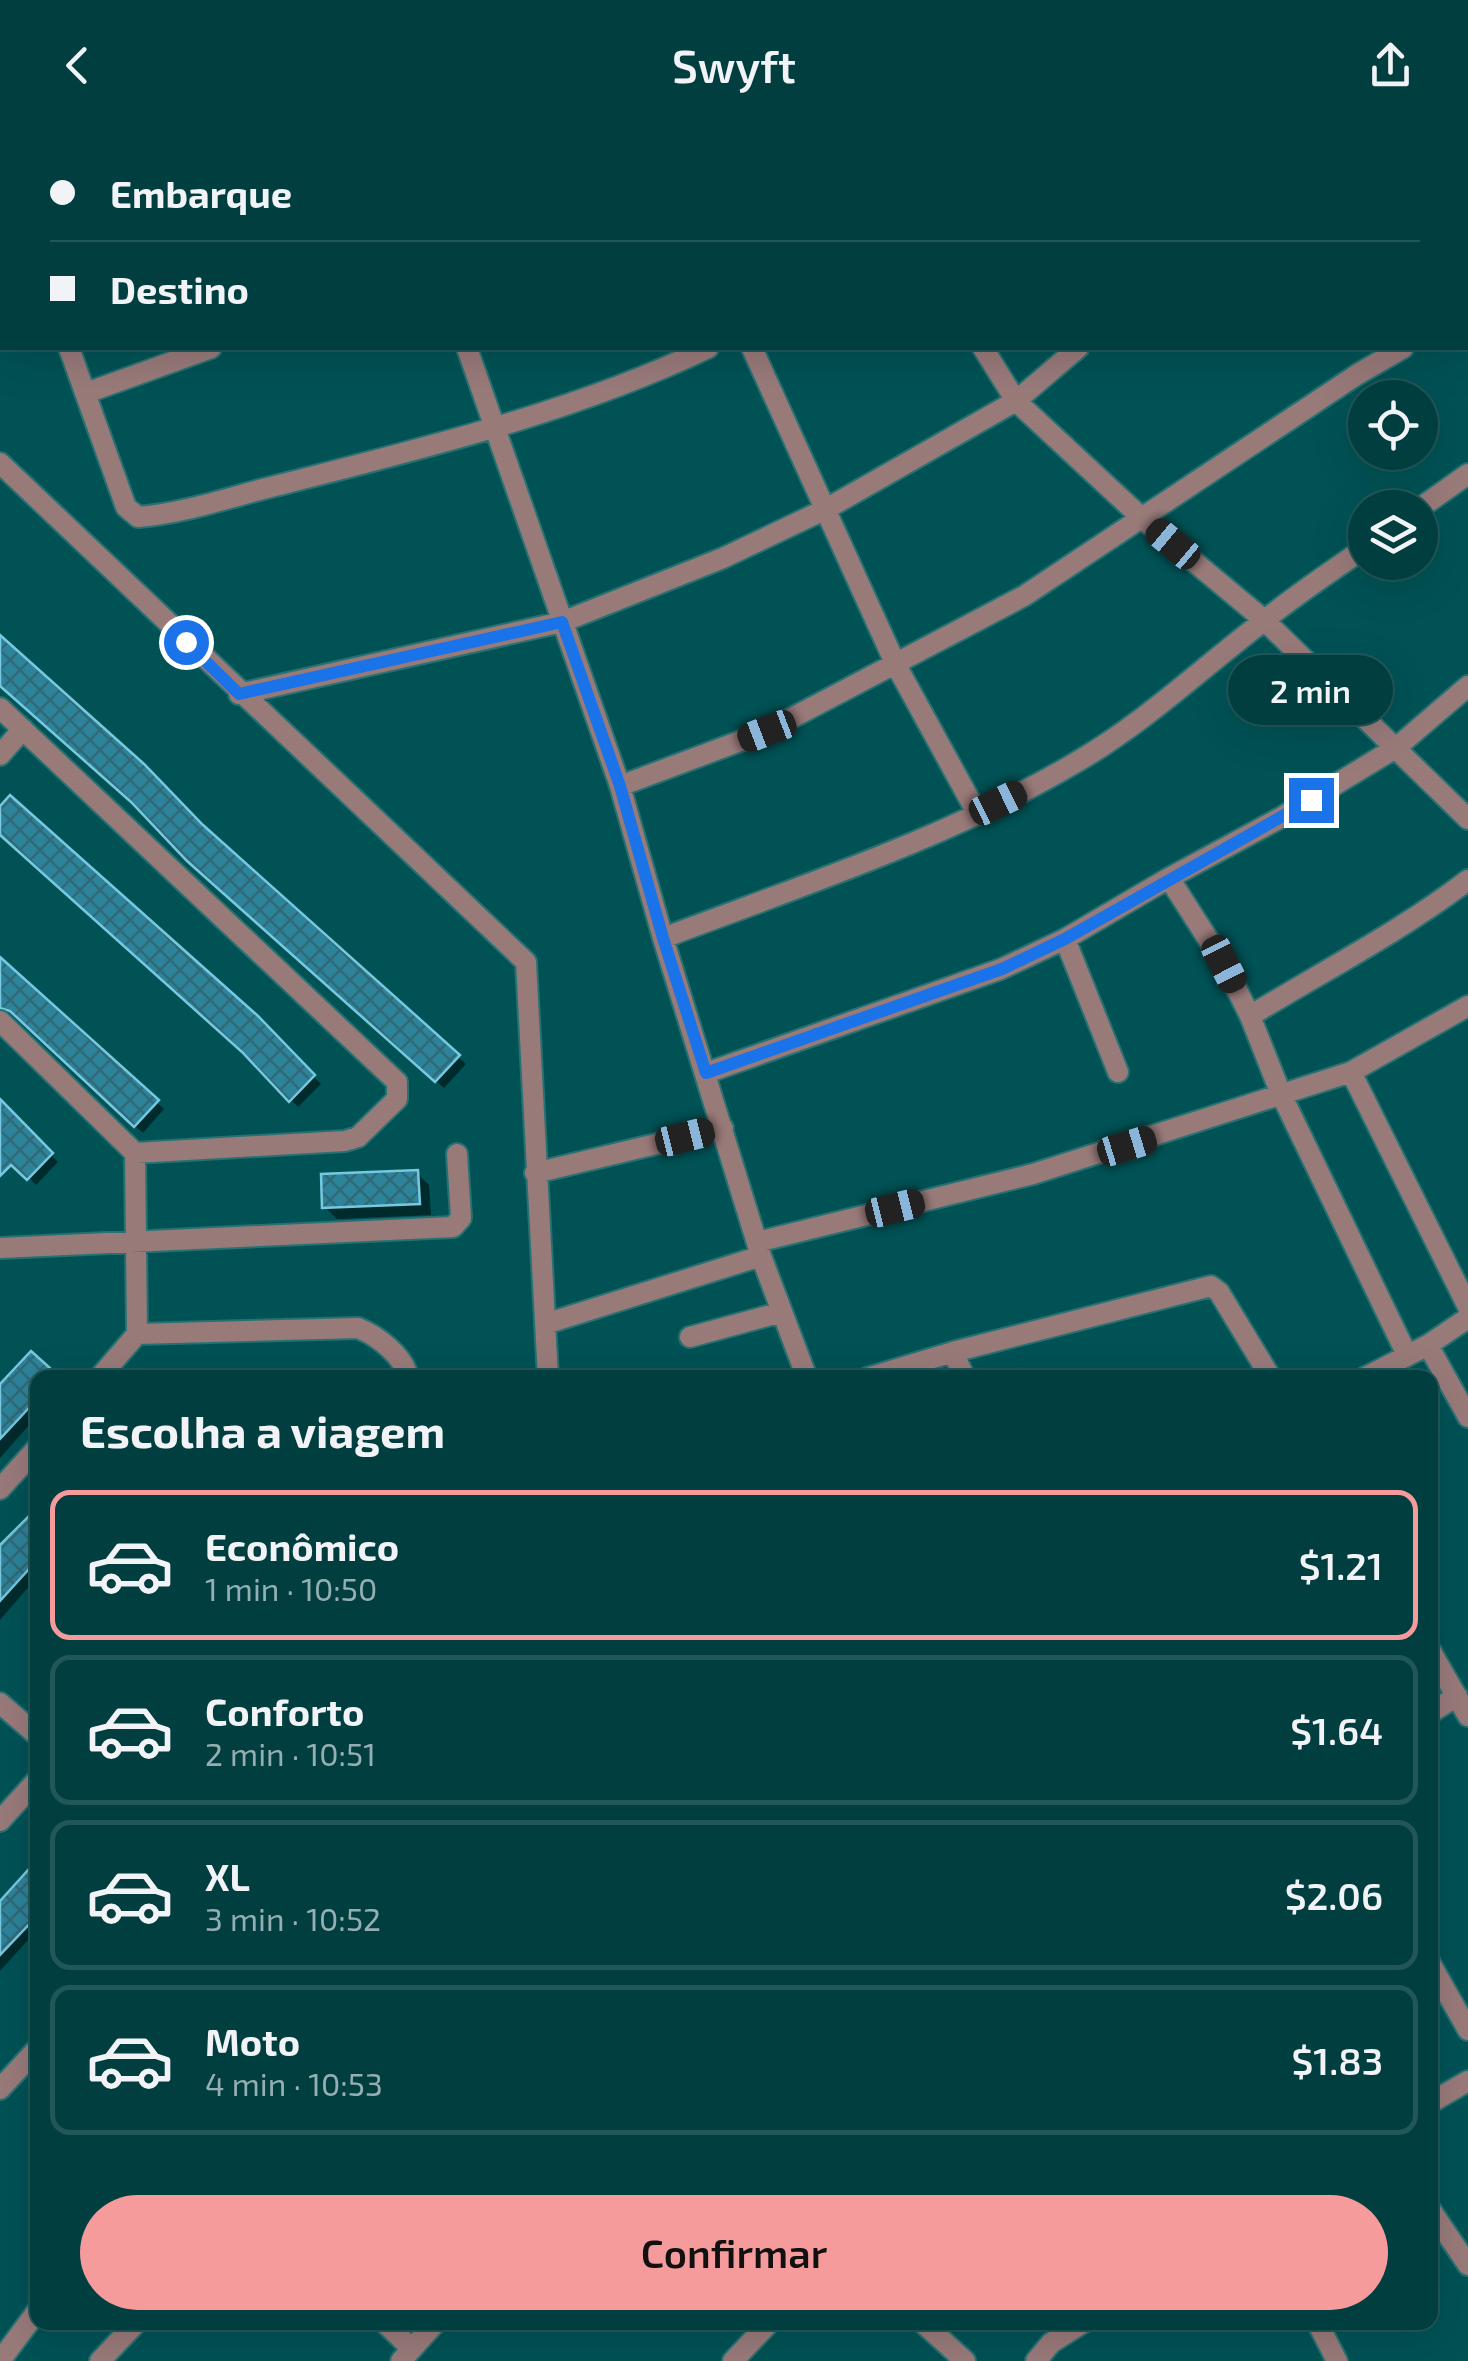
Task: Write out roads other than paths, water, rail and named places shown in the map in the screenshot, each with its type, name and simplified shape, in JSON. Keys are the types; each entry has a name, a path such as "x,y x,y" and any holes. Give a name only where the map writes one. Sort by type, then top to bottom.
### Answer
{"street":[{"path":"0,187 0,196"},
{"path":"70,350 126,507 138,517 308,477 494,426 587,397 703,350"},
{"path":"86,393 205,350"},
{"path":"468,350 620,786 759,1249 803,1370"},
{"path":"753,350 896,665 977,813"},
{"path":"984,350 1016,401 1142,519 1264,620 1468,819"},
{"path":"239,694 562,622 722,558 826,510 1016,401 1076,350"},
{"path":"620,786 767,731 1024,596 1399,350"},
{"path":"0,463 239,694 526,962 548,1370"},
{"path":"1438,495 1468,474"},
{"path":"663,938 864,862 977,813 1082,760 1348,560"},
{"path":"706,1073 1002,969 1065,939 1282,818 1398,747 1468,686"},
{"path":"0,708 397,1082 397,1099 358,1137 345,1141 135,1153"},
{"path":"0,754 23,729"},
{"path":"1169,878 1224,964 1250,1016 1281,1094 1407,1356"},
{"path":"1250,1016 1420,917 1468,880"},
{"path":"1065,939 1118,1072"},
{"path":"545,1324 759,1249 1033,1174 1351,1072 1466,1012"},
{"path":"0,1021 135,1153 138,1334 106,1370"},
{"path":"1351,1072 1468,1307"},
{"path":"535,1173 722,1128"},
{"path":"0,1248 453,1227 461,1218 457,1154"},
{"path":"893,1370 1212,1286 1220,1292 1265,1370"},
{"path":"690,1336 782,1312"},
{"path":"1380,1370 1468,1318"},
{"path":"138,1334 358,1328 371,1333 407,1370"},
{"path":"1428,1345 1468,1417"},
{"path":"953,1352 961,1370"},
{"path":"0,1489 30,1456"},
{"path":"1438,1664 1468,1716"},
{"path":"1438,1708 1457,1696"},
{"path":"0,1703 30,1729"},
{"path":"0,1821 30,1788"},
{"path":"1438,1977 1468,2030"},
{"path":"0,2089 30,2057"},
{"path":"1438,2099 1468,2082"},
{"path":"1438,2220 1468,2265"},
{"path":"0,2361 30,2321"},
{"path":"100,2361 129,2330"},
{"path":"389,2330 406,2355 429,2330"},
{"path":"733,2361 762,2330"},
{"path":"931,2330 965,2361"},
{"path":"1036,2361 1052,2343 1072,2330"},
{"path":"1322,2330 1338,2361"}]}
